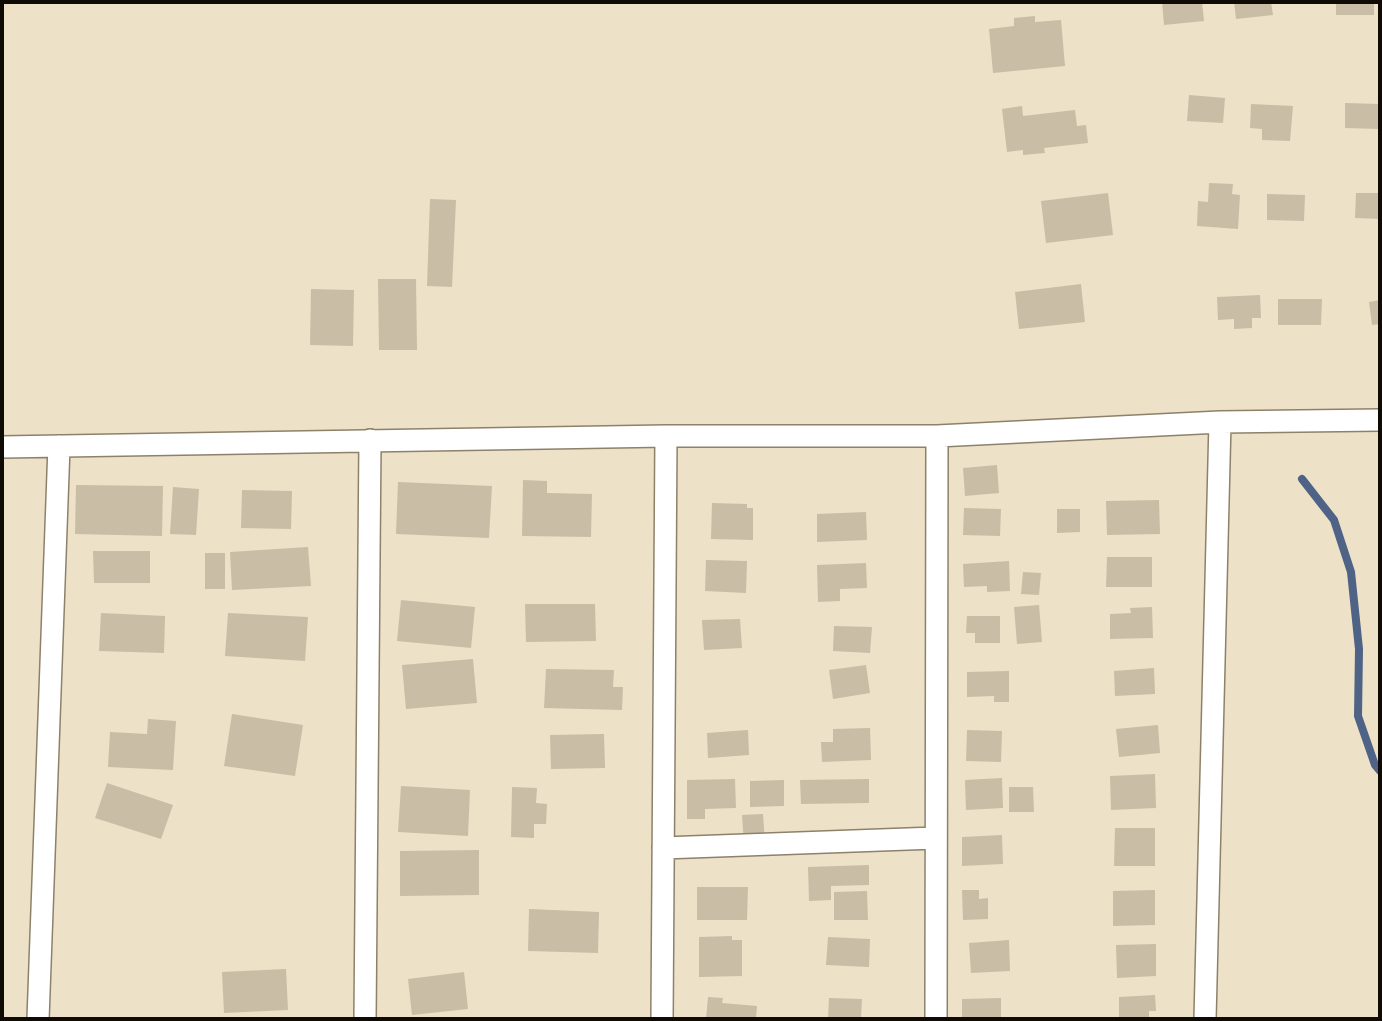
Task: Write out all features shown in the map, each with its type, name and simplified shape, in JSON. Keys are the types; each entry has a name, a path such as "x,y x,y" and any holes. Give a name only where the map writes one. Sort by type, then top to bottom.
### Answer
{"street":[{"path":"2,447 666,436 937,436 1220,422 1380,420"},
{"path":"1205,1019 1220,422"},
{"path":"662,1019 666,436"},
{"path":"936,1019 937,436"},
{"path":"365,1019 370,440"},
{"path":"38,1019 59,446"},
{"path":"663,848 935,838"}],"building":[{"path":"1162,2 1202,2 1204,21 1164,25"},
{"path":"1234,2 1271,2 1273,15 1236,19"},
{"path":"1336,2 1374,2 1374,15 1336,15"},
{"path":"1035,16 1035,22 1061,20 1065,66 993,73 989,29 1014,26 1014,18"},
{"path":"1189,95 1225,98 1223,123 1187,121"},
{"path":"1345,103 1380,104 1380,129 1345,128"},
{"path":"1251,104 1293,106 1290,141 1262,140 1262,129 1250,128"},
{"path":"1022,106 1023,116 1075,110 1077,126 1086,125 1088,143 1044,148 1045,153 1023,155 1023,150 1007,152 1002,109"},
{"path":"1209,183 1233,184 1232,194 1240,195 1238,229 1197,226 1198,201 1208,202"},
{"path":"1108,193 1113,235 1046,243 1041,201"},
{"path":"1356,193 1380,193 1380,219 1355,218"},
{"path":"1267,194 1305,195 1304,221 1267,220"},
{"path":"430,199 456,200 452,287 427,286"},
{"path":"378,279 416,279 417,350 379,350"},
{"path":"1081,284 1085,322 1019,329 1015,292"},
{"path":"311,289 354,290 353,346 310,345"},
{"path":"1260,295 1261,318 1252,318 1252,328 1234,329 1234,319 1218,320 1217,297"},
{"path":"1278,299 1322,299 1321,325 1278,325"},
{"path":"1380,300 1380,324 1372,325 1369,302"},
{"path":"997,465 999,493 965,496 963,468"},
{"path":"523,480 547,481 547,493 592,494 591,537 522,536"},
{"path":"398,482 492,486 489,538 396,534"},
{"path":"76,485 163,486 162,536 75,534"},
{"path":"173,487 199,489 196,535 170,534"},
{"path":"242,490 292,491 291,529 241,528"},
{"path":"1159,500 1160,534 1107,535 1106,501"},
{"path":"712,503 747,504 747,508 753,508 753,540 711,539"},
{"path":"964,508 1001,509 1000,536 963,535"},
{"path":"1057,509 1080,509 1080,532 1057,533"},
{"path":"866,512 867,540 817,542 817,514"},
{"path":"308,547 311,586 232,590 230,552"},
{"path":"93,551 150,551 150,583 94,583"},
{"path":"205,553 225,553 225,589 205,589"},
{"path":"1107,557 1152,557 1152,587 1106,587"},
{"path":"706,560 747,561 746,593 705,591"},
{"path":"1009,561 1010,591 987,592 987,586 964,587 963,564"},
{"path":"866,563 867,588 840,589 840,601 818,602 817,565"},
{"path":"1023,572 1041,573 1039,595 1021,594"},
{"path":"401,600 475,607 471,648 397,641"},
{"path":"525,604 595,604 596,641 526,642"},
{"path":"1039,605 1042,642 1017,644 1014,607"},
{"path":"1152,607 1153,638 1110,639 1110,614 1131,613 1130,608"},
{"path":"101,613 165,616 164,653 99,651"},
{"path":"228,613 308,617 305,661 225,656"},
{"path":"967,616 1000,616 1000,643 975,643 975,633 966,633"},
{"path":"740,619 742,648 704,650 702,620"},
{"path":"834,626 872,627 870,653 833,651"},
{"path":"473,659 477,703 406,709 402,665"},
{"path":"866,665 870,693 833,699 829,670"},
{"path":"1154,668 1155,694 1115,696 1114,671"},
{"path":"546,669 614,670 613,687 623,687 622,710 544,708"},
{"path":"1009,671 1009,702 994,702 994,696 967,697 967,672"},
{"path":"232,714 303,725 295,776 224,766"},
{"path":"148,719 176,721 173,770 108,767 110,732 147,734"},
{"path":"1158,725 1160,753 1119,757 1116,729"},
{"path":"870,728 871,760 822,762 821,742 833,742 833,729"},
{"path":"748,730 749,755 708,758 707,733"},
{"path":"967,730 1002,731 1001,762 966,761"},
{"path":"604,734 605,768 551,769 550,735"},
{"path":"1155,774 1156,808 1111,810 1110,776"},
{"path":"1002,778 1003,808 966,810 965,780"},
{"path":"735,779 736,808 705,809 705,819 687,819 687,780"},
{"path":"869,779 869,803 801,804 800,780"},
{"path":"784,780 784,806 750,807 750,781"},
{"path":"107,783 173,805 161,839 95,818"},
{"path":"401,786 470,790 468,836 398,832"},
{"path":"512,787 537,788 536,803 547,804 546,824 534,824 534,838 511,837"},
{"path":"1009,787 1033,787 1034,812 1009,812"},
{"path":"763,814 765,843 744,845 742,815"},
{"path":"1115,828 1155,828 1155,866 1114,866"},
{"path":"1002,835 1003,864 962,866 962,837"},
{"path":"479,850 479,895 400,896 400,851"},
{"path":"869,865 869,885 831,886 831,900 809,901 808,867"},
{"path":"697,887 748,887 747,920 697,920"},
{"path":"962,890 979,890 979,899 988,898 988,919 963,920"},
{"path":"1155,890 1155,925 1113,926 1113,891"},
{"path":"867,891 868,920 834,920 834,892"},
{"path":"529,909 599,912 598,953 528,951"},
{"path":"732,936 732,940 742,940 742,976 699,977 699,937"},
{"path":"828,937 870,939 869,967 826,965"},
{"path":"1009,940 1010,971 971,973 969,943"},
{"path":"1156,944 1156,976 1117,978 1116,945"},
{"path":"286,969 288,1010 224,1013 222,972"},
{"path":"464,972 468,1009 412,1015 408,979"},
{"path":"1155,995 1156,1011 1149,1011 1149,1019 1119,1019 1119,997"},
{"path":"708,997 723,998 722,1003 757,1006 756,1019 706,1019"},
{"path":"829,998 862,999 861,1019 828,1019"},
{"path":"1001,998 1001,1019 962,1019 962,999"}],"waterway":[{"path":"1302,479 1334,520 1351,572 1359,649 1358,716 1375,765 1380,771"}]}
